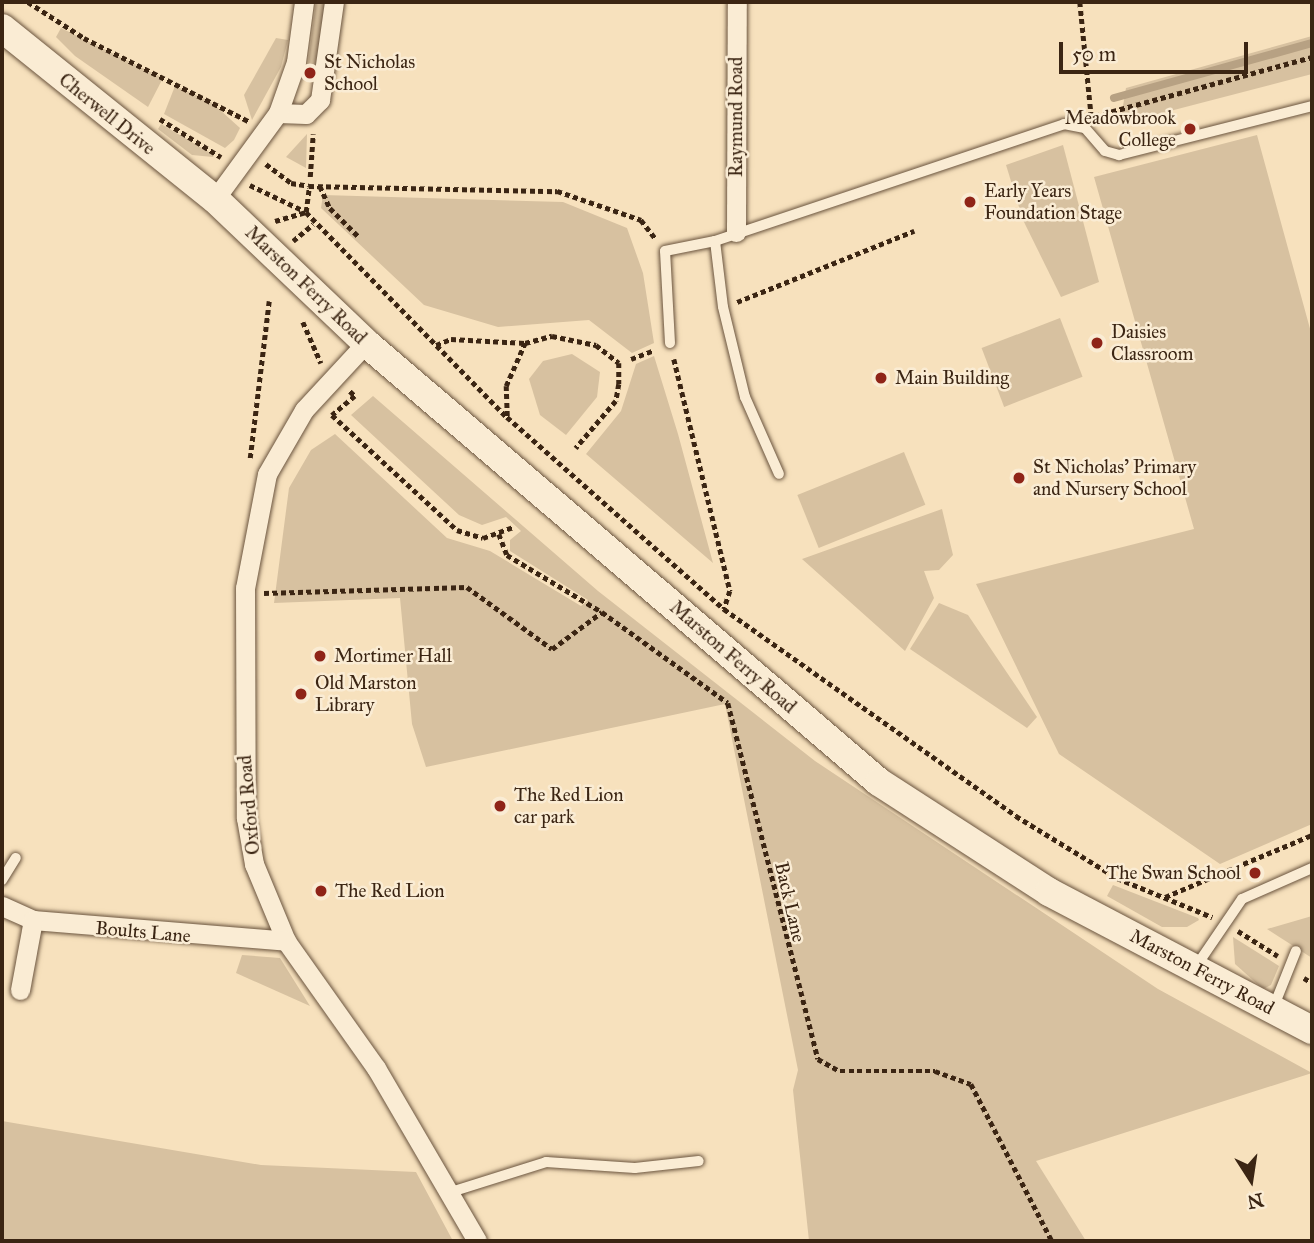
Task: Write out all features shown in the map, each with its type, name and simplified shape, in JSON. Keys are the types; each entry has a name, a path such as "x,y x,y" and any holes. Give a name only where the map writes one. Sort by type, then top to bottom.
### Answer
{"main road":[{"name":"Cherwell Drive","path":"2,28 215,199"},
{"name":"Marston Ferry Road","path":"215,199 366,343 879,782 1049,892 1312,1030"}],"street":[{"path":"215,199 253,153 278,113 296,62 304,2"},
{"path":"278,113 306,114 320,100 334,2"},
{"name":"Raymund Road","path":"736,232 737,2"},
{"name":"Oxford Road","path":"366,343 277,448 245,588 246,818 254,864 286,942 376,1068 451,1192 477,1241"},
{"name":"Boults Lane","path":"2,906 33,920 286,942"},
{"path":"20,990 33,920"}],"lane":[{"path":"670,343 665,251 715,241 1064,124 1085,128 1105,151 1119,155 1312,106"},
{"path":"715,241 723,307 745,397 779,474"},
{"path":"2,880 16,858"},
{"path":"1195,969 1242,899 1312,868"},
{"path":"1272,1010 1296,951"},
{"path":"451,1192 546,1162 635,1168 699,1161"}],"path":[{"path":"27,2 249,121"},
{"path":"1080,2 1092,117"},
{"path":"1064,124 1312,57"},
{"path":"310,177 314,127"},
{"path":"253,153 291,183 309,186 557,191 641,220 665,251"},
{"path":"306,212 309,186"},
{"path":"320,186 330,208 360,238"},
{"path":"257,191 306,212 313,224 507,417 724,609 959,779 1104,870 1207,914"},
{"path":"290,244 313,224"},
{"path":"723,307 914,231"},
{"path":"249,472 269,301"},
{"path":"436,345 451,340 525,343 576,336 619,363 615,401 576,448"},
{"path":"507,417 506,386 525,343"},
{"path":"631,359 670,343 730,591 724,609"},
{"path":"355,396 332,415 457,530 484,538 513,527"},
{"name":"Back Lane","path":"499,534 507,555 601,612 728,703 818,1059 840,1071 935,1071 971,1084 1052,1241"},
{"path":"259,592 467,587 552,649 601,612"},
{"path":"1164,897 1312,835"}],"shaded area":[{"path":"316,2 325,2 314,79 314,66 308,65"},
{"path":"61,28 163,78 148,107 75,56 56,37"},
{"path":"1312,36 1312,74 1120,124 1126,88"},
{"path":"276,38 288,40 281,67 252,120 244,95"},
{"path":"175,86 210,101 240,128 234,140 225,148 164,114"},
{"path":"161,124 214,155 213,157 192,155 158,129"},
{"path":"307,134 306,168 286,157"},
{"path":"1257,135 1312,336 1312,824 1220,864 1059,754 976,584 1194,529 1094,177"},
{"path":"1063,145 1099,282 1061,297 1023,220 1006,165"},
{"path":"323,195 563,202 627,228 643,273 654,343 632,353 589,320 498,327 424,305 321,208"},
{"path":"1060,318 1083,377 1004,407 982,348"},
{"path":"572,354 600,372 597,397 566,435 540,415 529,379 543,361"},
{"path":"654,356 713,563 586,454 621,411 636,364"},
{"path":"373,396 598,591 815,761 1158,989 1312,1073 1036,1161 1086,1241 809,1241 793,1090 798,1070 725,704 426,767 412,724 400,598 274,603 289,488 311,450 335,434 447,538 490,551 581,606 588,600 510,551 510,540 521,531 506,517 482,525 459,515 351,415"},
{"path":"904,452 925,505 819,548 797,495"},
{"path":"942,509 953,555 939,570 924,571 934,598 905,651 802,559"},
{"path":"939,603 968,615 1037,717 1027,728 910,649"},
{"path":"1113,885 1199,920 1187,927 1162,927 1107,896"},
{"path":"1312,916 1312,958 1267,929"},
{"path":"1233,937 1279,966 1271,985 1263,989 1235,964"},
{"path":"242,955 280,958 310,1006 236,973"},
{"path":"2,1121 261,1165 416,1172 453,1241 2,1241"}],"waterway":[{"path":"1114,98 1312,43"}],"place":[{"name":"St Nicholas School","path":"310,73"},
{"name":"Meadowbrook College","path":"1190,129"},
{"name":"Early Years Foundation Stage","path":"970,202"},
{"name":"Daisies Classroom","path":"1097,343"},
{"name":"Main Building","path":"881,378"},
{"name":"St Nicholas' Primary and Nursery School","path":"1019,478"},
{"name":"Mortimer Hall","path":"320,656"},
{"name":"Old Marston Library","path":"301,694"},
{"name":"The Red Lion car park","path":"500,806"},
{"name":"The Swan School","path":"1255,873"},
{"name":"The Red Lion","path":"321,891"}]}
